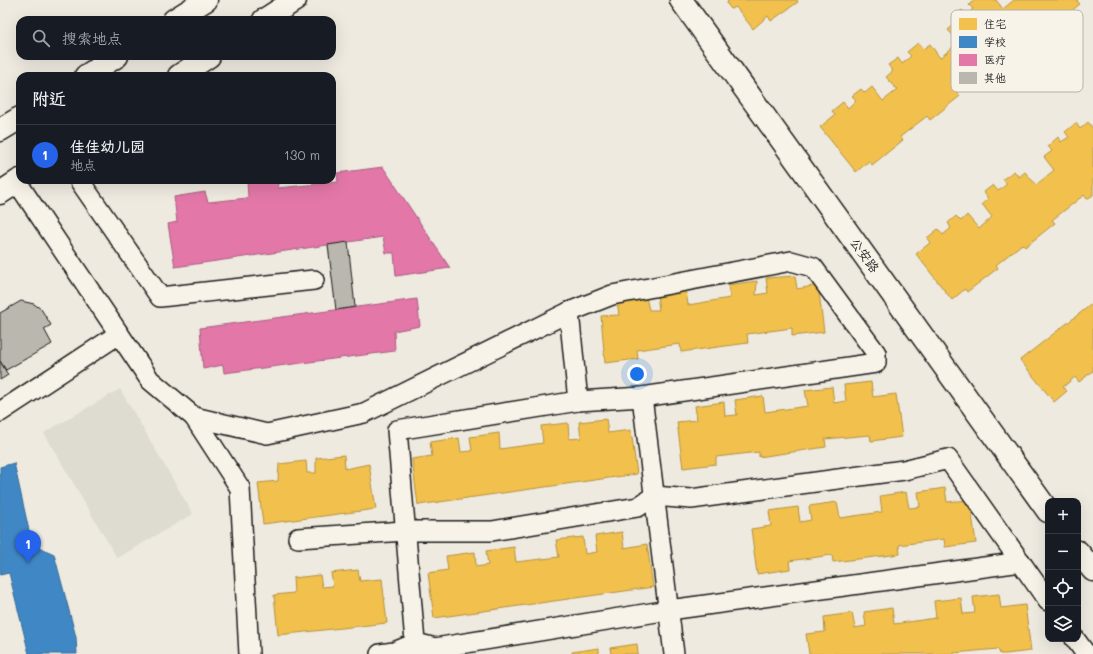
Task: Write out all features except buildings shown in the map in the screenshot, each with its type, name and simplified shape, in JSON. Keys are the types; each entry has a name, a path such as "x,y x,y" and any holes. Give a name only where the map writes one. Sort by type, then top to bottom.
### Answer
{"street":[{"path":"180,16 206,0"},
{"path":"270,16 294,0"},
{"name":"公安路","path":"681,0 1045,507"},
{"path":"92,72 111,60"},
{"path":"185,72 203,60"},
{"path":"0,130 16,120"},
{"path":"1081,556 1093,570"}],"lane":[{"path":"82,184 160,297 314,280"},
{"path":"13,185 120,334 150,380 194,417 240,488 249,654"},
{"path":"194,417 267,434 364,413 569,312 612,295 791,262 813,268 876,353 876,363 642,397 578,401 397,430 416,648"},
{"path":"569,312 578,401"},
{"path":"0,412 120,334"},
{"path":"642,397 674,654"},
{"path":"298,538 405,531 492,531 638,507 654,496 691,499 904,470 948,459 1045,596"},
{"path":"380,654 416,648 435,648 669,610 1021,562"},
{"path":"1077,642 1086,654"}],"shaded area":[{"path":"120,389 193,514 117,558 44,433"}],"place":[{"name":"佳佳幼儿园","path":"28,563"}]}
